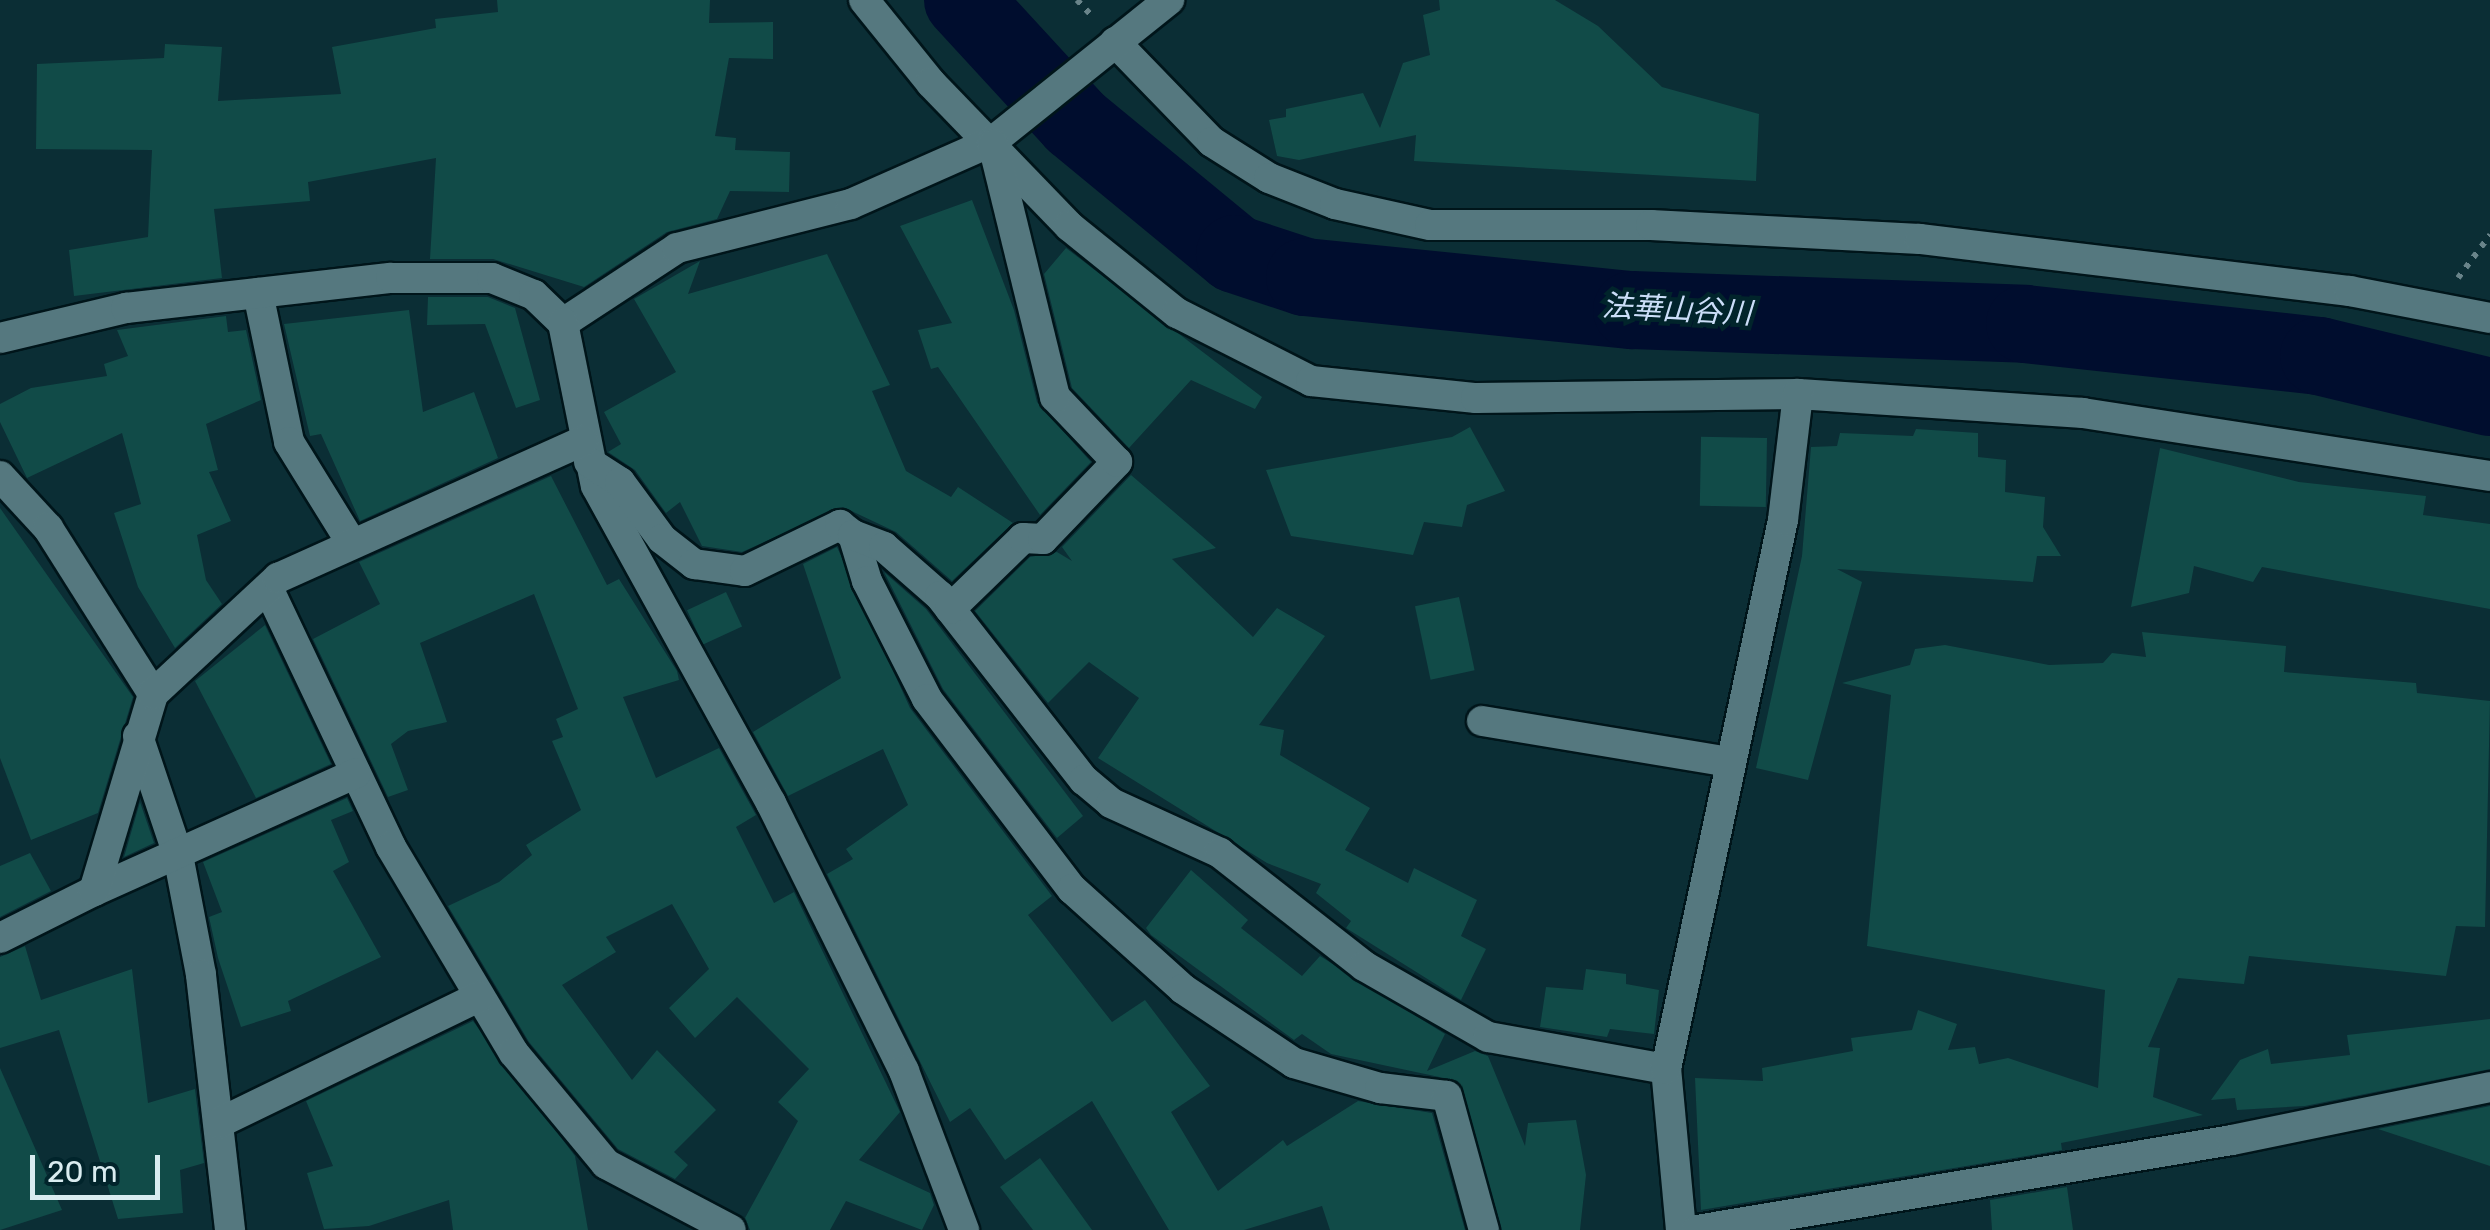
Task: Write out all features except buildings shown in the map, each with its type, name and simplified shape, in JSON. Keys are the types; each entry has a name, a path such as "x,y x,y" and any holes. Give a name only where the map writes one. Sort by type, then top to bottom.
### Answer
{"street":[{"path":"864,0 932,83 992,141 1068,226 1178,312 1310,380 1476,398 1798,394 2083,413 2490,476"},
{"path":"563,323 677,248 851,204 992,141 1036,114 1114,42 1168,0"},
{"path":"1114,42 1212,142 1270,178 1335,204 1430,225 1806,230 2086,256 2438,304 2490,318"},
{"path":"950,609 1023,538 1043,539 1117,462 1055,398 992,141"},
{"path":"5,328 391,278 492,278 534,295 563,323 586,452 895,1053 964,1230"},
{"path":"258,293 290,442 351,542"},
{"path":"1681,1230 1666,1069 1782,520 1798,394"},
{"path":"94,891 153,694 278,578 351,542 586,452"},
{"path":"586,452 620,482 662,539 694,564 745,571 840,525 852,535 884,547 950,609 1084,780 1111,803 1220,852 1364,966 1488,1037 1666,1069"},
{"path":"4,490 48,528 153,694"},
{"path":"852,535 866,582 927,699 1072,889 1182,990 1294,1063 1380,1088 1447,1096 1484,1230"},
{"path":"269,590 356,773 514,1053 606,1164 731,1230"},
{"path":"1482,721 1730,762"},
{"path":"138,736 178,854 220,1123 230,1230"},
{"path":"0,938 94,891 356,773"},
{"path":"220,1123 479,997"},
{"path":"1697,1230 2232,1140 2490,1087"}],"path":[{"path":"2438,304 2490,235"}],"waterway":[{"name":"法華山谷川","path":"963,0 1075,122 1235,254 1305,277 1632,310 2025,324 2319,356 2490,397"}]}
